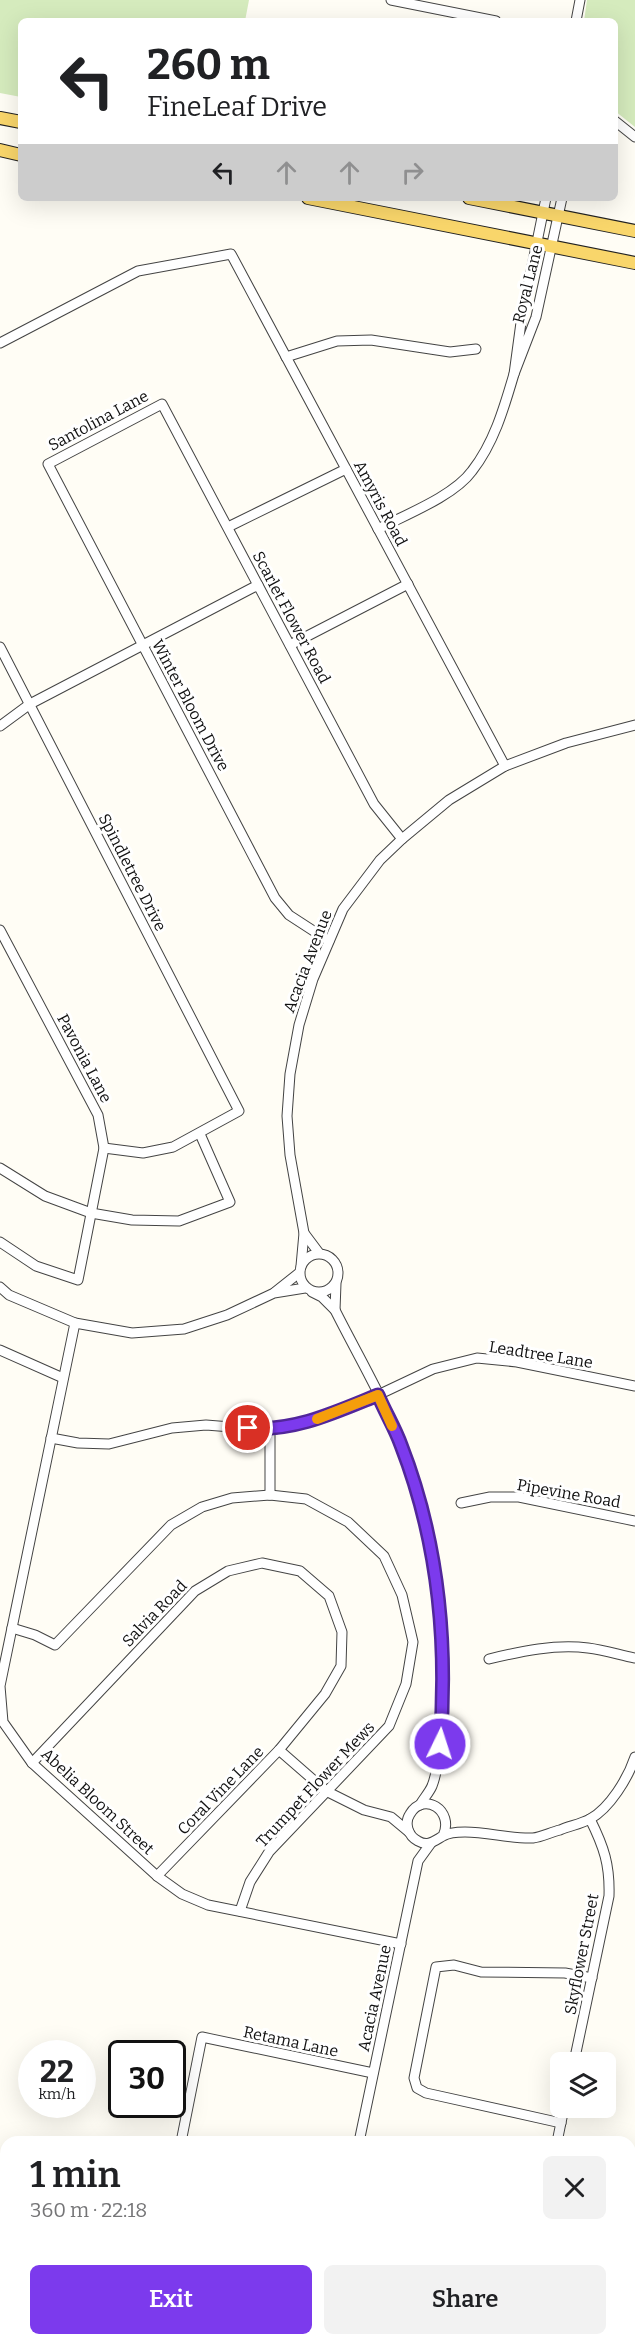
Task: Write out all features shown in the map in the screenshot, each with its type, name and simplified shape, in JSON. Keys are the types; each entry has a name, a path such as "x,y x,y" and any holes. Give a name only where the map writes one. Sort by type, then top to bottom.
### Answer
{"main road":[{"path":"0,118 18,121"},
{"path":"0,150 18,154"},
{"path":"323,201 635,263"},
{"path":"485,201 635,231"}],"street":[{"path":"391,0 482,18"},
{"path":"444,10 446,0"},
{"path":"577,18 580,0"},
{"path":"618,124 635,137"},
{"name":"Royal Lane","path":"514,374 522,315 545,201"},
{"name":"Royal Lane","path":"378,529 441,497 471,473 498,426 514,374 536,317 561,201"},
{"name":"Amyris Road","path":"0,343 138,271 231,254 504,766"},
{"path":"286,357 337,341 371,340 450,352 477,349"},
{"name":"Santolina Lane","path":"48,464 162,404"},
{"name":"Scarlet Flower Road","path":"162,404 374,804 402,839"},
{"name":"Winter Bloom Drive","path":"48,464 275,898 289,915 329,941"},
{"path":"228,527 346,469"},
{"path":"290,645 408,584"},
{"path":"0,726 30,704 258,585"},
{"name":"Spindletree Drive","path":"0,647 239,1111 200,1134"},
{"name":"Acacia Avenue","path":"304,1233 290,1155 287,1116 290,1074 299,1025 313,980 343,909 380,860 402,839 449,801 504,766 566,743 635,725"},
{"name":"Pavonia Lane","path":"0,931 98,1115 104,1148 78,1280 36,1266 0,1242"},
{"path":"0,1168 45,1196 91,1213 132,1220 179,1221 230,1202 200,1134 173,1147 143,1153 104,1148"},
{"path":"304,1233 319,1253 332,1259 336,1266 335,1310"},
{"path":"304,1233 300,1269 309,1290 322,1297 335,1310 378,1395 401,1444 428,1539 437,1589 443,1653 440,1744 432,1786 437,1807"},
{"path":"0,1287 4,1295 75,1323 132,1333 184,1329 226,1315 274,1293 300,1269 305,1258 319,1253"},
{"path":"274,1293 309,1290 326,1292 336,1279"},
{"name":"Abelia Bloom Street","path":"75,1323 0,1686 3,1722 32,1763 157,1876 182,1894 208,1905 401,1944"},
{"path":"0,1350 63,1378"},
{"name":"Leadtree Lane","path":"51,1438 78,1443 109,1444 172,1428 206,1425 270,1430 310,1422 378,1395 433,1369 477,1358 517,1362 635,1386"},
{"path":"270,1430 270,1495"},
{"name":"Trumpet Flower Mews","path":"12,1628 35,1635 55,1645 171,1525 202,1507 232,1498 270,1495 306,1499 348,1522 384,1556 402,1595 413,1642 406,1684 389,1726 269,1852 250,1882 240,1911"},
{"name":"Pipevine Road","path":"461,1503 490,1497 519,1497 635,1521"},
{"name":"Salvia Road","path":"32,1763 195,1591 228,1571 262,1563 300,1571 329,1596 342,1632 341,1666 326,1694 279,1750"},
{"path":"489,1659 523,1650 561,1647 589,1648 635,1658"},
{"path":"279,1750 326,1791 364,1810 390,1817 424,1844 443,1836 464,1832 535,1838 591,1819 612,1798 630,1773 635,1757"},
{"name":"Coral Vine Lane","path":"157,1876 279,1750"},
{"path":"411,1835 408,1819 432,1786"},
{"path":"390,1817 432,1804 464,1832"},
{"path":"443,1836 446,1830 445,1816"},
{"name":"Skyflower Street","path":"576,2052 609,1896 610,1876 604,1847 591,1819"},
{"name":"Acacia Avenue","path":"411,1835 418,1861"},
{"name":"Acacia Avenue","path":"360,2136 418,1861 431,1843"},
{"path":"561,2123 426,2093 417,2088 414,2078 436,1967 454,1965 481,1972 565,1973 592,1978"},
{"name":"Retama Lane","path":"182,2136 202,2037 373,2073"},
{"path":"558,2136 562,2118"}],"green space":[{"path":"0,0 249,0 246,18 18,18 18,96 0,93"},
{"path":"587,0 635,0 635,127 618,113 618,18 584,18"}],"slow traffic":[{"path":"317,1419 378,1395 392,1426"}],"route":[{"path":"248,1428 270,1430 310,1422 378,1395 401,1444 422,1511 430,1548 437,1589 443,1653 440,1744"}]}
